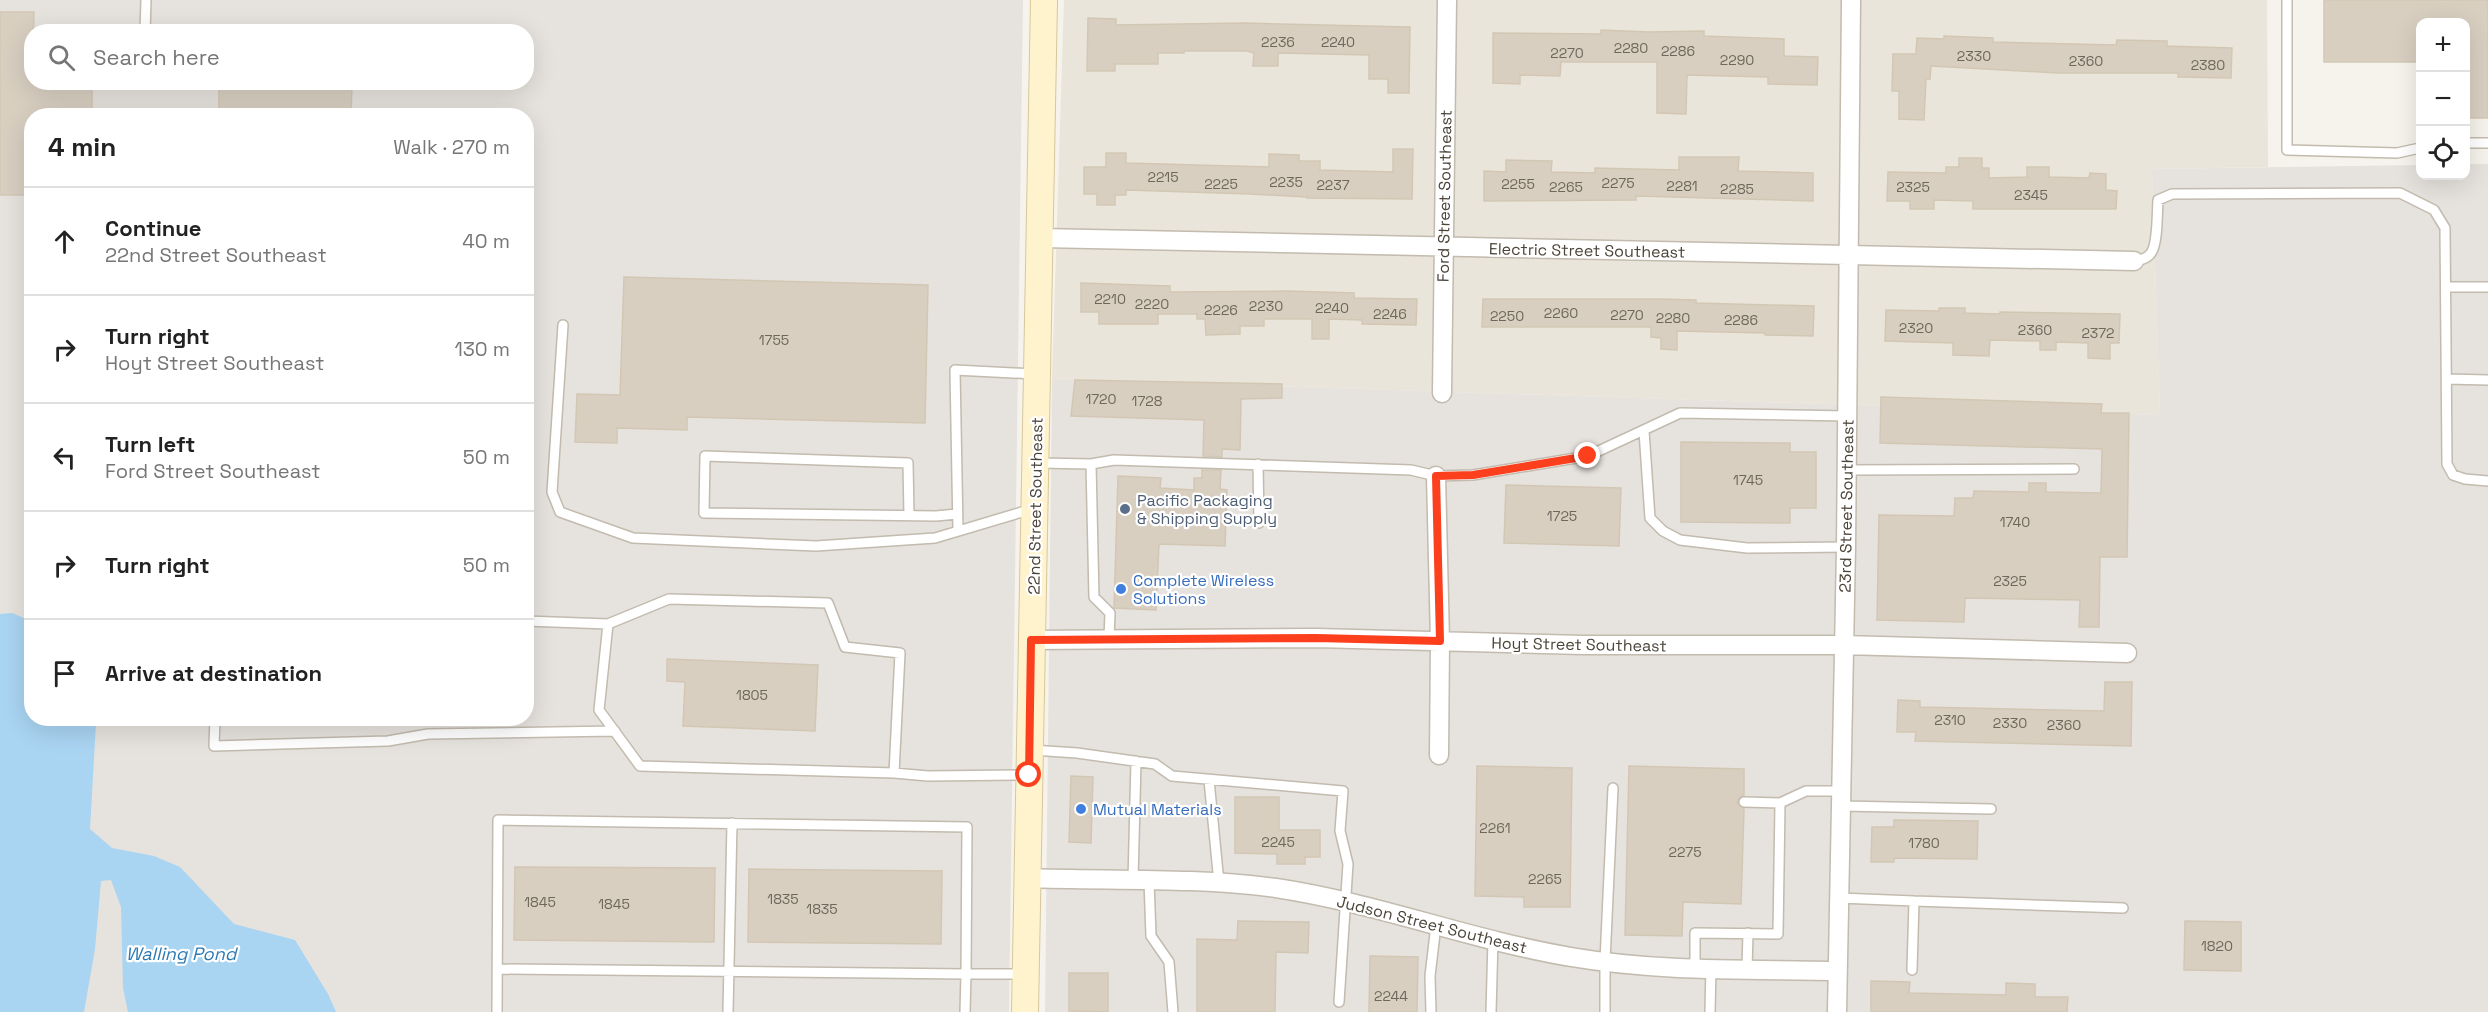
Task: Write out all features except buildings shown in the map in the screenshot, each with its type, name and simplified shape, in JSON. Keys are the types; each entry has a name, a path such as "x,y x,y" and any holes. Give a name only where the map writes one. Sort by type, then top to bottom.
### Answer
{"street":[{"name":"22nd Street Southeast","path":"1024,1012 1044,0"},
{"name":"Ford Street Southeast","path":"1442,393 1446,0"},
{"name":"23rd Street Southeast","path":"1837,1012 1846,547 1851,0"},
{"name":"Electric Street Southeast","path":"1041,238 2134,261"},
{"path":"1436,476 1440,641 1439,755"},
{"name":"Hoyt Street Southeast","path":"1031,640 1316,638 1583,645 1844,645 2127,652"},
{"name":"Judson Street Southeast","path":"1027,878 1219,883 1274,888 1347,902 1493,940 1572,957 1703,967 1838,970"}],"lane":[{"path":"145,24 146,0"},
{"path":"2287,0 2287,150 2397,153 2416,149"},
{"path":"2470,143 2488,143"},
{"path":"2134,261 2144,259 2152,253 2158,200 2172,194 2400,193 2434,210 2445,228 2448,464 2453,475 2465,479 2488,481"},
{"path":"2446,287 2488,287"},
{"path":"563,325 552,492 560,512 633,538 816,546 933,539 1034,508"},
{"path":"958,531 956,370 1038,374"},
{"path":"2446,380 2488,380"},
{"path":"1036,463 1091,464 1114,460 1411,470 1436,476 1473,475 1588,456 1680,413 1847,416"},
{"path":"1644,431 1650,518 1663,531 1680,540 1748,548 1846,547"},
{"path":"909,515 908,463 705,456 704,513 909,515 957,514"},
{"path":"1091,464 1094,597 1110,613 1109,639"},
{"path":"1258,464 1259,524"},
{"path":"1846,470 2073,470"},
{"path":"534,621 608,624 669,598 828,603 845,647 900,653 894,773"},
{"path":"608,624 599,710 640,766 894,773 928,776 1029,775"},
{"path":"215,726 214,746 388,741 428,734 615,731"},
{"path":"1029,749 1155,764 1172,776 1343,791 1340,831 1348,864 1339,1002"},
{"path":"1136,761 1141,881 1151,936 1169,962 1173,1012"},
{"path":"1209,780 1219,883"},
{"path":"1605,1012 1605,961 1613,788"},
{"path":"1744,802 1780,803 1806,791 1841,798 1991,809"},
{"path":"1710,1012 1695,933 1778,934 1780,803"},
{"path":"497,1012 498,820 966,827 965,1012"},
{"path":"728,1012 732,823"},
{"path":"1839,898 2123,908"},
{"path":"1912,970 1914,901"},
{"path":"1431,1012 1430,976 1436,925"},
{"path":"1747,969 1748,933"},
{"path":"1491,1012 1493,940"},
{"path":"497,969 729,973 1025,974"}],"shaded area":[{"path":"0,0 1023,0 1009,1012 0,1012"},
{"path":"1064,0 2267,0 2268,167 2152,169 2160,415 1052,379"},
{"path":"2470,164 2488,164 2488,1012 1045,1012 1052,379 2160,415 2152,169 2416,165 2416,180 2470,180"}],"water":[{"name":"Walling Pond","path":"12,613 24,618 24,726 96,726 90,829 112,848 154,856 180,867 234,924 295,940 328,994 336,1012 128,1012 123,988 121,907 111,880 101,881 95,949 84,1012 0,1012 0,614"}],"place":[{"name":"Pacific Packaging & Shipping Supply","path":"1125,509"},
{"name":"Complete Wireless Solutions","path":"1121,589"},
{"name":"Mutual Materials","path":"1081,809"}],"route":[{"path":"1029,775 1031,640 1316,638 1440,641 1436,476 1473,475 1588,456"}]}
